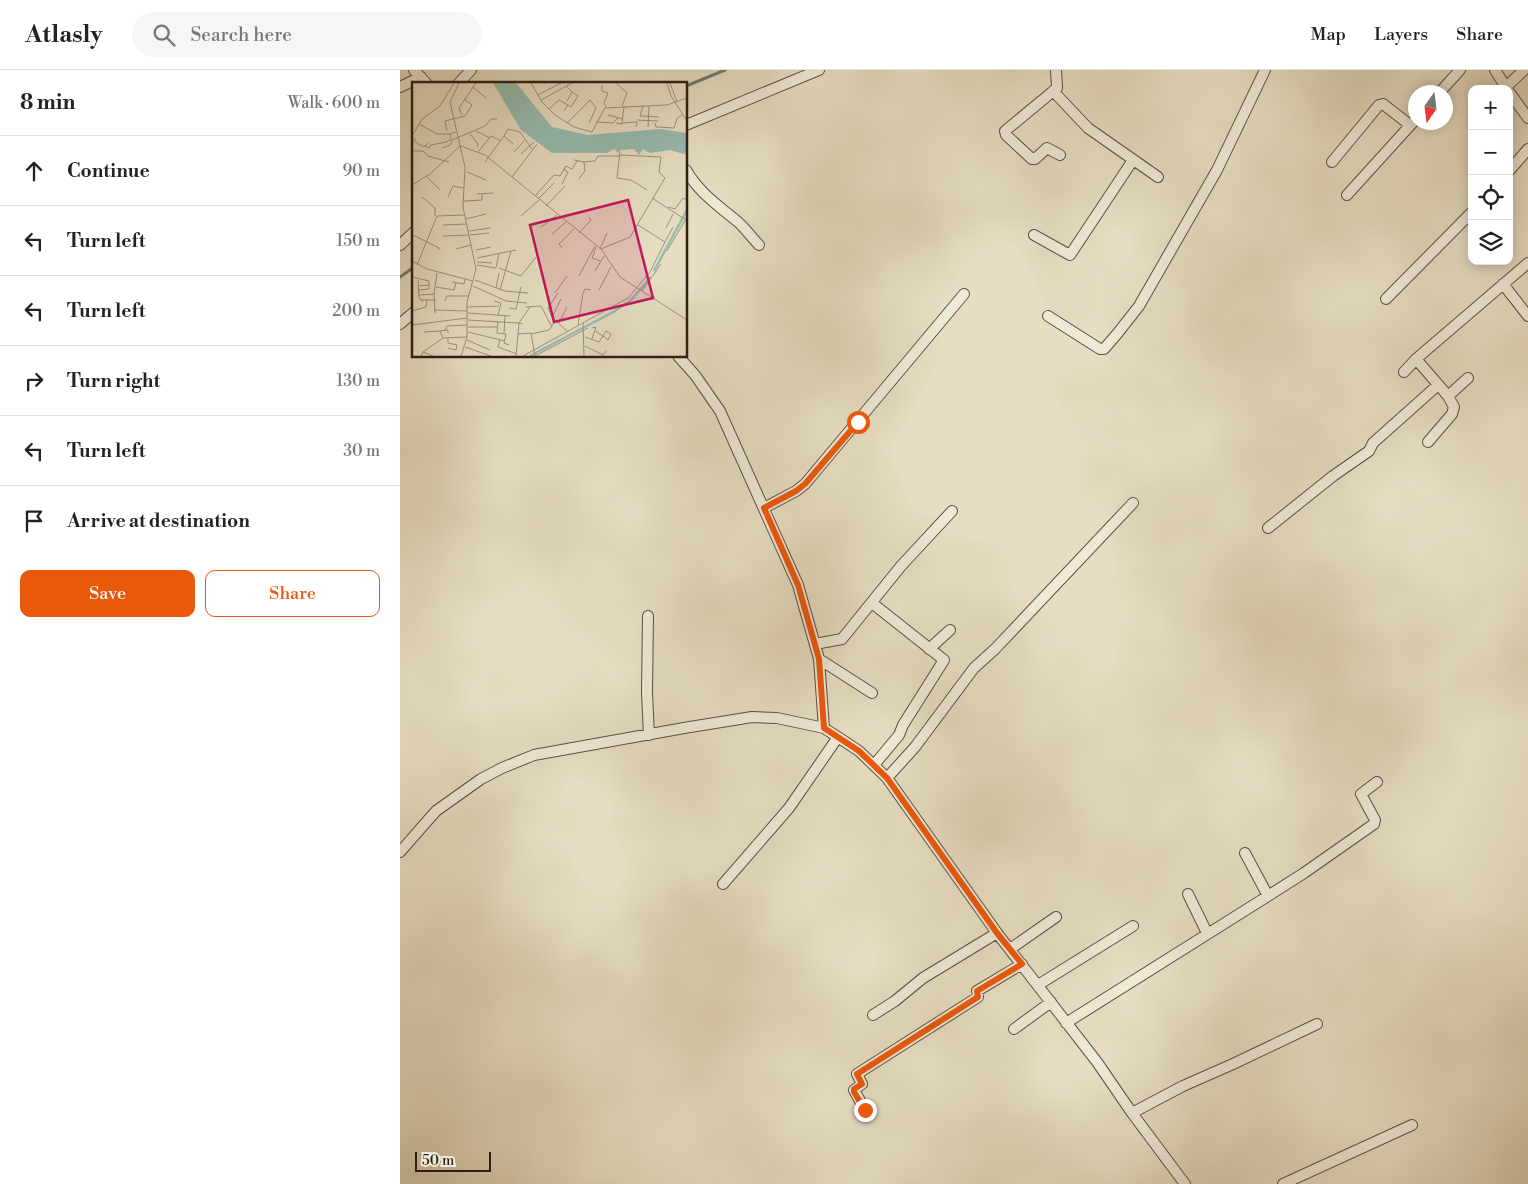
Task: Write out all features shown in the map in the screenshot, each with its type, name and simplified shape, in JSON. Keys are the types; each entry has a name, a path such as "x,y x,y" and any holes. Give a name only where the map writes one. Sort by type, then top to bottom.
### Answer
{"street":[{"path":"460,82 472,70"},
{"path":"688,124 820,70"},
{"path":"1056,70 1057,86 1053,91 1005,131 1006,135 1032,159 1035,159 1047,148 1060,155"},
{"path":"1048,316 1100,349 1104,349 1139,306 1217,170 1265,70"},
{"path":"1446,85 1460,70"},
{"path":"1495,70 1504,85"},
{"path":"1511,85 1524,70"},
{"path":"400,87 421,77"},
{"path":"1053,91 1088,128 1158,177"},
{"path":"1513,97 1528,118"},
{"path":"1332,162 1379,105 1383,104 1408,119"},
{"path":"1347,195 1408,128"},
{"path":"1513,166 1528,149"},
{"path":"1034,235 1070,255 1133,160"},
{"path":"688,174 706,196 739,223 759,245"},
{"path":"1386,298 1468,216"},
{"path":"400,245 412,234"},
{"path":"1404,372 1528,263"},
{"path":"1503,284 1528,316"},
{"path":"764,508 805,484 964,294"},
{"path":"400,324 412,314"},
{"path":"680,358 695,375 720,412 798,585 819,659 824,728"},
{"path":"1416,360 1454,405 1454,410 1428,442"},
{"path":"1448,396 1468,378"},
{"path":"1268,528 1333,476 1369,451 1373,443 1438,384"},
{"path":"887,778 915,747 974,668 1133,504"},
{"path":"815,644 842,639 901,566 952,511"},
{"path":"872,603 944,660 908,716 899,735 874,765"},
{"path":"648,616 647,693 649,735"},
{"path":"929,649 950,630"},
{"path":"819,659 872,693"},
{"path":"400,852 436,812 481,779 534,755 752,717 777,718 824,728 859,751 887,778 997,933 1097,1062 1185,1184"},
{"path":"723,884 789,808 838,737"},
{"path":"1066,1023 1304,873 1374,824 1375,820 1361,794 1377,782"},
{"path":"1245,853 1268,896"},
{"path":"1188,894 1207,934"},
{"path":"1010,949 1056,917"},
{"path":"1038,985 1133,926"},
{"path":"873,1015 895,1001 921,976 997,933"},
{"path":"865,1110 854,1092 854,1089 862,1084 857,1074 978,997 977,991 1022,964"},
{"path":"1014,1028 1051,1002"},
{"path":"1132,1113 1183,1086 1318,1024"},
{"path":"1283,1184 1412,1125"}],"waterway":[{"path":"688,85 725,70"},
{"path":"400,277 412,268"}],"route":[{"path":"858,422 805,484 764,508 798,585 819,659 822,676 824,728 859,751 887,778 997,933 1022,964 977,991 978,997 857,1074 862,1084 854,1089 854,1092 865,1110"}]}
